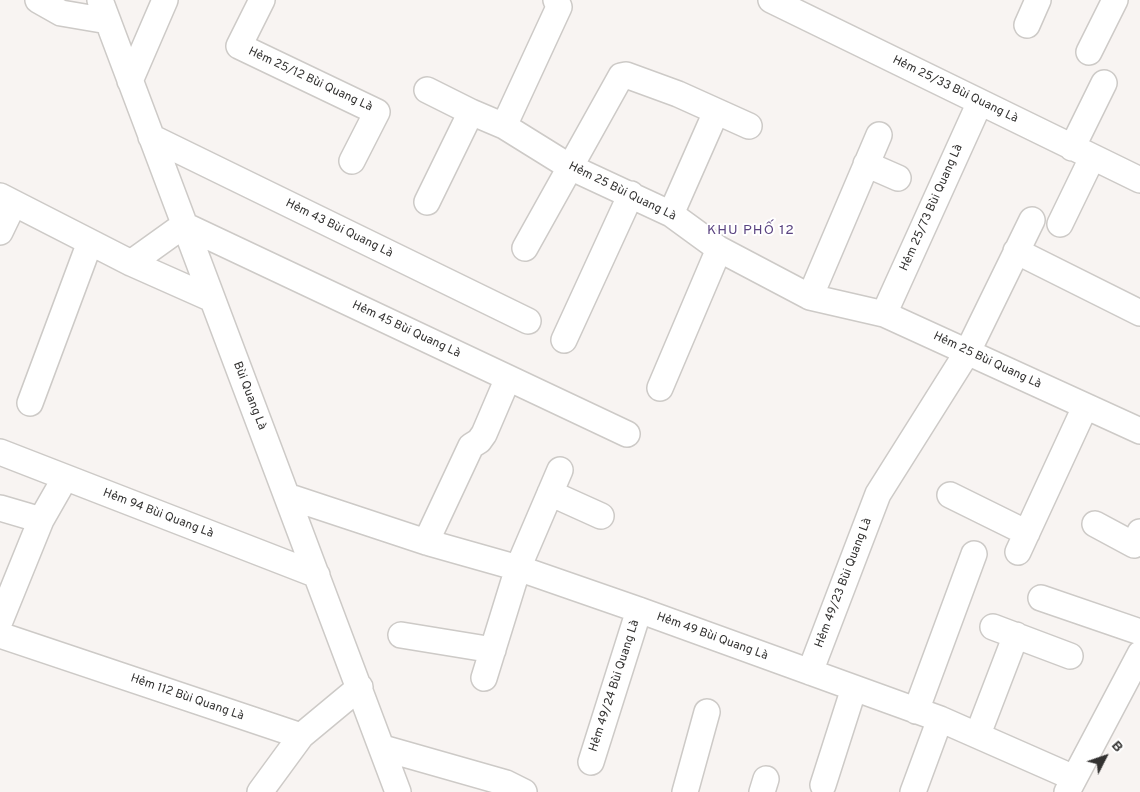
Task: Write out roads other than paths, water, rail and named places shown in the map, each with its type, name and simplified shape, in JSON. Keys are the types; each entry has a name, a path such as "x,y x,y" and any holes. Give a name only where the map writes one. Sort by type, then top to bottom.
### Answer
{"street":[{"path":"38,0 62,13 104,10"},
{"path":"130,81 165,0"},
{"name":"Hẻm 25/12 Bùi Quang Là","path":"262,0 239,46 378,112 352,161"},
{"path":"504,126 559,7 556,0"},
{"name":"Hẻm 25/33 Bùi Quang Là","path":"771,0 797,6 980,102 1140,180"},
{"path":"1027,25 1038,0"},
{"path":"1089,52 1115,0"},
{"name":"Bùi Quang Là","path":"104,10 398,792"},
{"path":"525,248 621,76 626,75 678,94 749,126"},
{"path":"1060,224 1104,83"},
{"name":"Hẻm 25 Bùi Quang Là","path":"428,90 504,126 570,167 671,214 719,249 810,297 884,314 1140,431"},
{"name":"Hẻm 25/73 Bùi Quang Là","path":"884,314 980,102"},
{"path":"427,202 471,112"},
{"path":"671,214 716,112"},
{"path":"810,297 880,135"},
{"name":"Hẻm 43 Bùi Quang Là","path":"151,138 528,321"},
{"path":"866,164 898,178"},
{"path":"564,340 631,194"},
{"path":"0,232 7,199 131,263 212,299"},
{"name":"Hẻm 49/23 Bùi Quang Là","path":"810,672 878,494 968,351 1032,220"},
{"path":"131,263 184,226"},
{"name":"Hẻm 45 Bùi Quang Là","path":"184,226 627,434"},
{"path":"30,403 90,242"},
{"path":"660,388 719,249"},
{"path":"1016,251 1140,313"},
{"path":"426,542 471,446 479,441 484,434 508,378"},
{"path":"950,495 1023,543 1085,407"},
{"name":"Hẻm 94 Bùi Quang Là","path":"0,452 317,574"},
{"path":"484,678 518,568 560,470"},
{"path":"0,620 41,520 65,478"},
{"path":"550,493 601,516"},
{"name":"Hẻm 49 Bùi Quang Là","path":"287,496 426,542 518,568 940,719 978,734 1071,785"},
{"path":"0,508 41,520"},
{"path":"1094,524 1134,545 1140,532"},
{"path":"916,711 974,554"},
{"path":"1041,598 1140,632"},
{"name":"Hẻm 49/24 Bùi Quang Là","path":"590,762 639,610"},
{"path":"993,627 1070,656"},
{"name":"Hẻm 112 Bùi Quang Là","path":"0,635 301,736"},
{"path":"401,635 493,650"},
{"path":"978,734 1016,635"},
{"path":"1071,785 1133,688 1140,654"},
{"path":"260,792 301,736 360,687"},
{"path":"823,785 854,688"},
{"path":"685,792 707,712"},
{"path":"913,792 940,719"},
{"path":"383,748 506,784 524,792"}],"district":[{"name":"KHU PHỐ 12","path":"751,231"}]}
